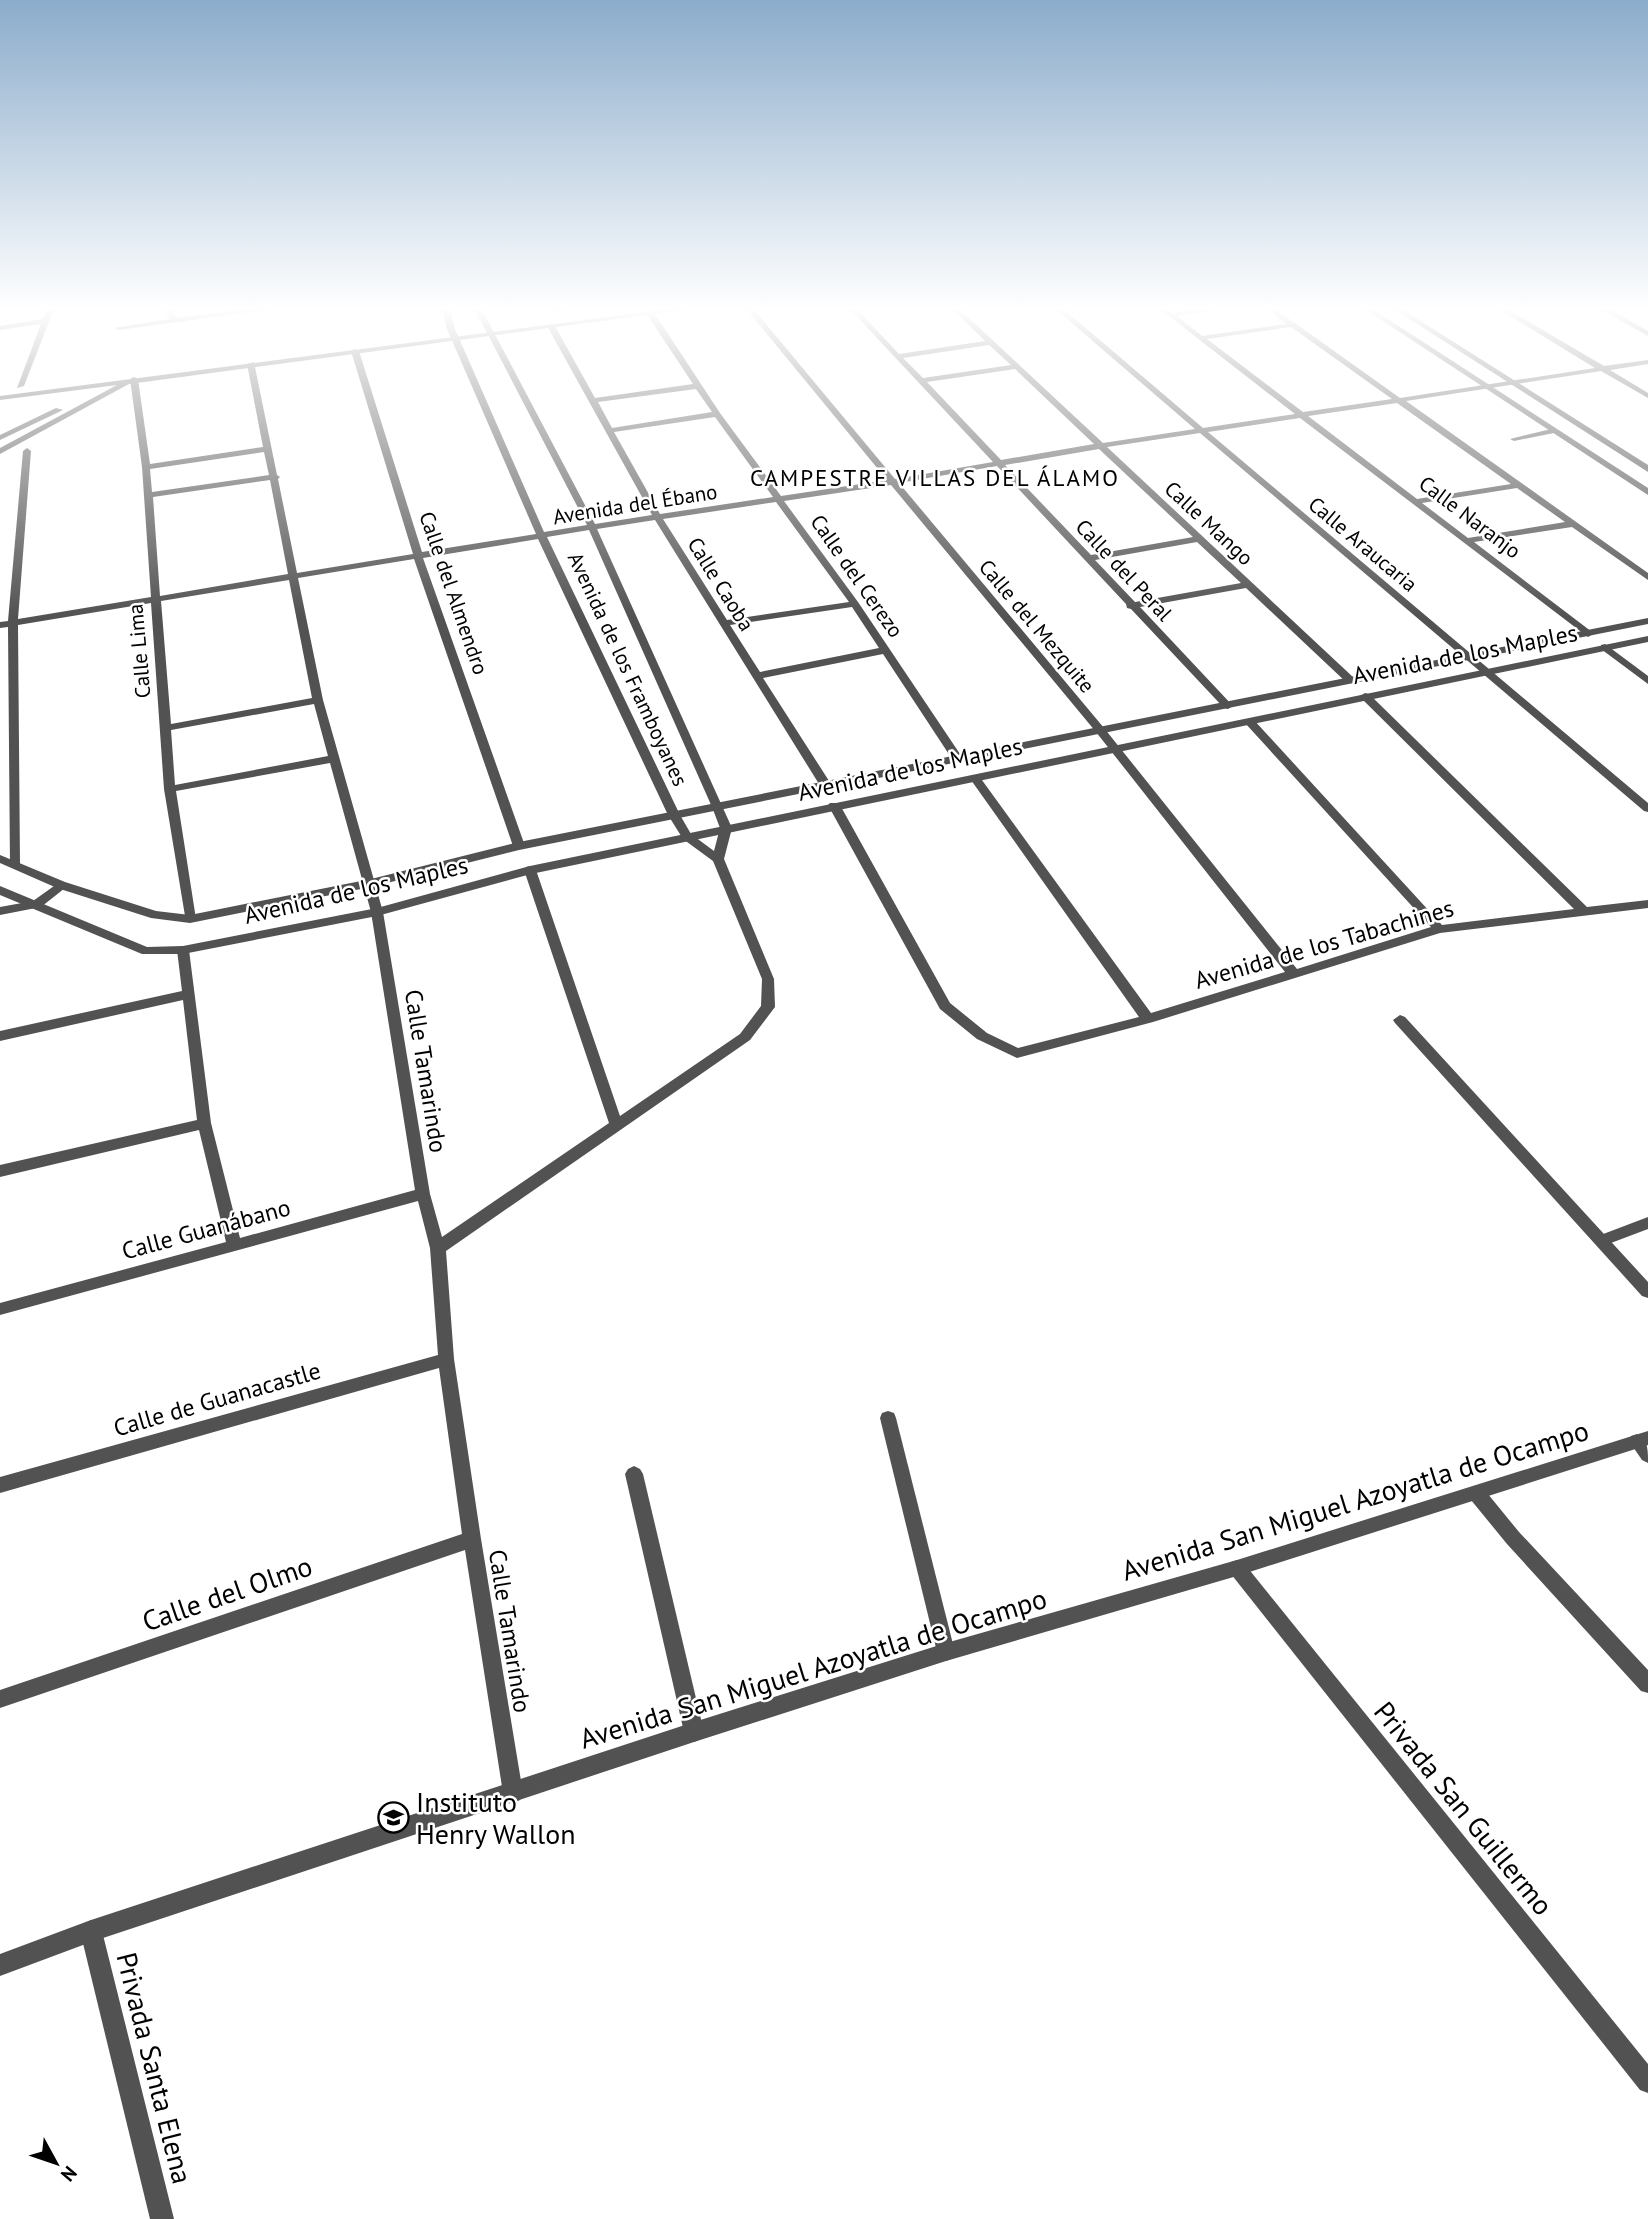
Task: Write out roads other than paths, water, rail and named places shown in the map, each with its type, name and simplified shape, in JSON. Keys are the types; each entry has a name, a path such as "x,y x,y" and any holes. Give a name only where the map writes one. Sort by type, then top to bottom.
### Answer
{"street":[{"path":"0,438 59,410"},
{"path":"0,451 74,410"},
{"name":"Calle Lima","path":"139,410 146,467 170,789 190,919"},
{"name":"Calle Tamarindo","path":"261,410 318,700 332,759 371,883 377,912 424,1194 438,1248 446,1359 513,1793"},
{"name":"Calle del Almendro","path":"373,410 418,556 519,846"},
{"name":"Avenida de los Framboyanes","path":"487,410 542,537 674,815 687,836 718,859"},
{"name":"Avenida de los Framboyanes","path":"529,410 592,527 726,828"},
{"name":"Calle Caoba","path":"596,410 658,518 825,784"},
{"name":"Calle del Cerezo","path":"715,410 855,604 958,760"},
{"name":"Calle del Mezquite","path":"832,410 1100,730 1294,974"},
{"name":"Calle del Peral","path":"947,410 1130,606 1228,706"},
{"name":"Calle Mango","path":"1060,410 1350,680"},
{"name":"Calle Araucaria","path":"1174,410 1471,656 1648,809"},
{"name":"Calle Naranjo","path":"1293,410 1418,501 1588,634"},
{"name":"Avenida del Ébano","path":"0,625 592,527 779,500 1334,410"},
{"path":"1409,410 1648,577"},
{"path":"1518,410 1648,492"},
{"path":"1554,410 1648,468"},
{"path":"608,431 718,414"},
{"path":"1514,439 1551,431"},
{"path":"146,467 269,449"},
{"path":"14,864 13,622 27,451"},
{"path":"148,495 276,477"},
{"path":"1418,501 1519,485"},
{"path":"1469,540 1573,524"},
{"path":"1087,559 1197,539"},
{"path":"1130,606 1246,584"},
{"path":"726,623 855,604"},
{"name":"Avenida de los Maples","path":"0,859 61,885 155,915 190,919 371,883 519,846 1648,621"},
{"name":"Avenida de los Maples","path":"0,890 146,951 183,950 377,912 530,870 687,836 1648,639"},
{"path":"1605,647 1648,681"},
{"path":"755,676 885,650"},
{"path":"1366,696 1585,913"},
{"path":"166,728 318,700"},
{"path":"1249,721 1439,929"},
{"path":"170,789 332,759"},
{"path":"975,778 1148,1019"},
{"name":"Avenida de los Tabachines","path":"834,805 945,1006 982,1036 1017,1053 1148,1019 1439,929 1648,904"},
{"path":"438,1248 746,1037 768,1007 768,979 718,859 726,828"},
{"path":"530,870 616,1124"},
{"path":"0,911 37,904 61,885"},
{"path":"183,950 204,1123 234,1245"},
{"path":"0,1036 190,994"},
{"path":"1400,1020 1648,1292"},
{"path":"0,1171 204,1123"},
{"name":"Calle Guanábano","path":"0,1309 424,1194"},
{"path":"1603,1240 1648,1223"},
{"name":"Calle de Guanacastle","path":"0,1485 446,1359"},
{"path":"888,1418 946,1652"},
{"name":"Avenida San Miguel Azoyatla de Ocampo","path":"0,1965 91,1931 694,1732 946,1652 1237,1568 1644,1444"},
{"path":"634,1474 694,1732"},
{"path":"1477,1494 1513,1538 1648,1684"},
{"name":"Calle del Olmo","path":"0,1699 472,1539"},
{"name":"Privada San Guillermo","path":"1237,1568 1648,2082"},
{"name":"Privada Santa Elena","path":"91,1931 162,2219"}],"place":[{"name":"Instituto Henry Wallon","path":"393,1817"}],"district":[{"name":"CAMPESTRE VILLAS DEL ÁLAMO","path":"935,477"}]}
